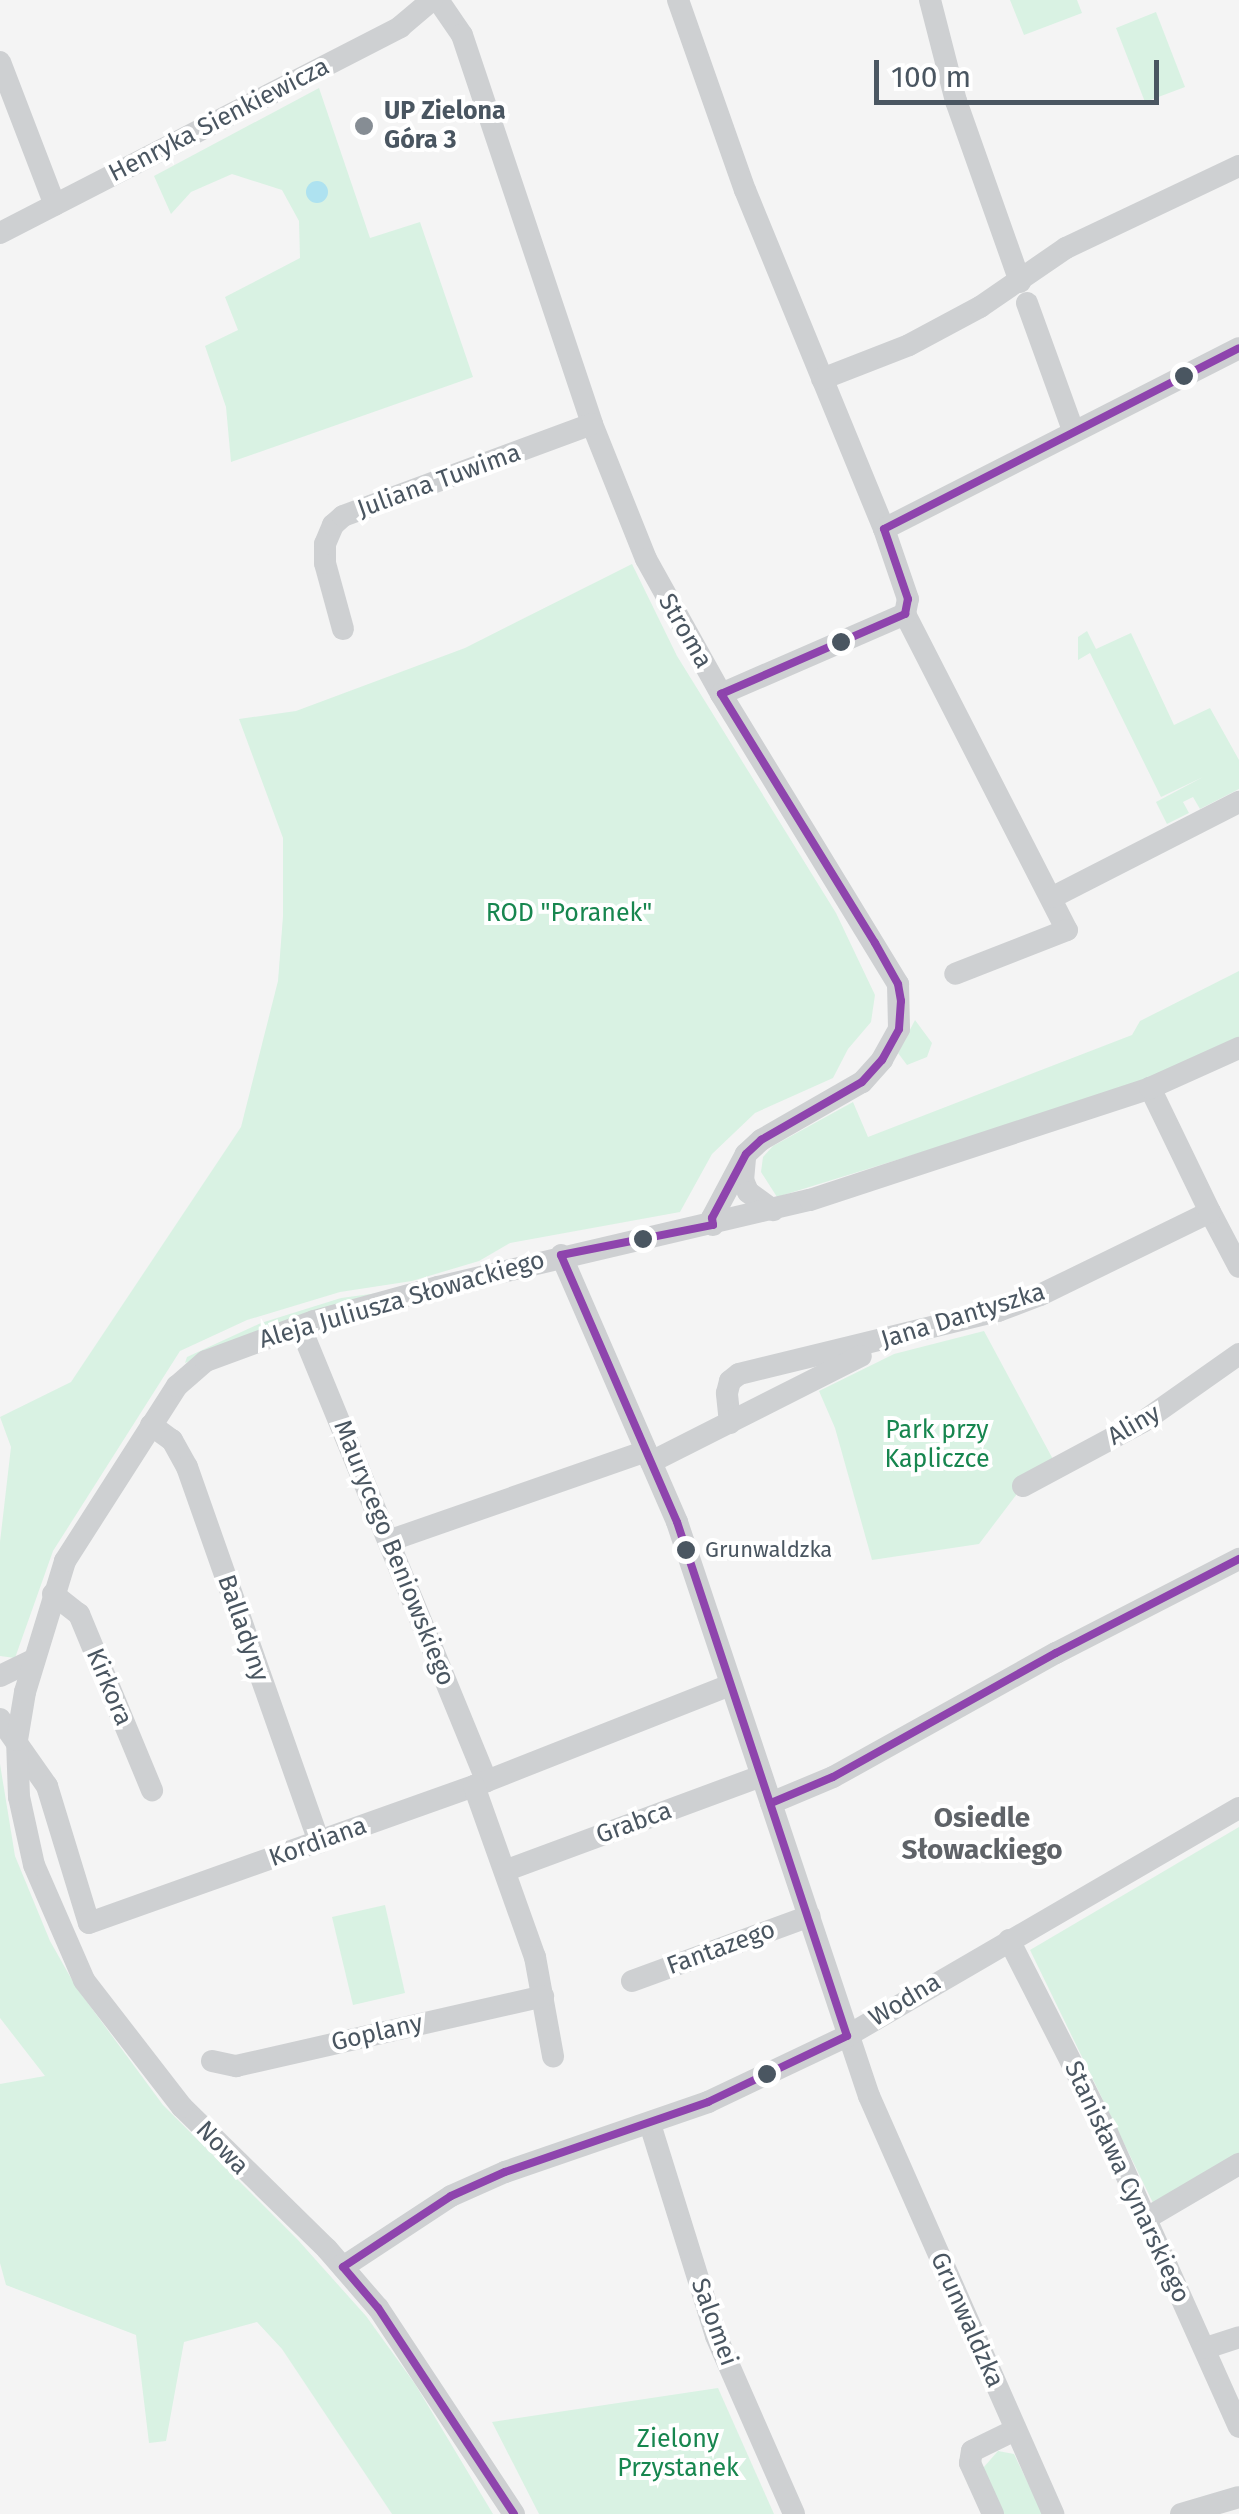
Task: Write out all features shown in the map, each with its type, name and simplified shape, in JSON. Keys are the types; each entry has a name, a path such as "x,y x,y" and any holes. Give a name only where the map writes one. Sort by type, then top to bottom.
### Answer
{"street":[{"name":"Henryka Sienkiewicza","path":"0,233 406,24 435,0"},
{"name":"Stroma","path":"435,0 462,35 592,424 646,559 721,694 898,984 899,1029 882,1060 862,1082 761,1140 746,1154 712,1218 713,1225"},
{"path":"678,0 745,190 884,529 908,599 905,614 1067,930 955,974"},
{"path":"930,0 956,101 1073,430"},
{"path":"0,62 55,205"},
{"path":"822,379 1024,293 1066,248 1239,166"},
{"path":"884,529 1239,348"},
{"name":"Juliana Tuwima","path":"343,628 325,563 326,544 342,516 592,424"},
{"path":"721,694 905,614"},
{"path":"1053,897 1239,802"},
{"name":"Aleja Juliusza Słowackiego","path":"18,1740 33,1660 65,1561 177,1386 200,1365 300,1326 561,1256 773,1210 1150,1088 1239,1048"},
{"path":"1150,1088 1239,1267"},
{"path":"746,1154 743,1180 748,1192 773,1210"},
{"name":"Jana Dantyszka","path":"391,1540 649,1456 730,1423 858,1358 870,1346 1040,1295 1210,1212"},
{"name":"Grunwaldzka","path":"561,1256 677,1522 847,2036 1053,2514"},
{"name":"Maurycego Beniowskiego","path":"300,1326 391,1540 480,1784 543,1996 554,2056"},
{"path":"730,1423 727,1393 730,1381 740,1374 870,1346"},
{"name":"Aliny","path":"1023,1486 1144,1420 1239,1354"},
{"name":"Balladyny","path":"151,1425 172,1440 187,1467 319,1842"},
{"path":"771,1802 832,1778 1056,1653 1239,1559"},
{"name":"Kirkora","path":"54,1594 78,1614 152,1790"},
{"path":"0,1676 33,1660"},
{"name":"Kordiana","path":"18,1740 47,1786 75,1890 89,1924 480,1784 732,1685"},
{"path":"0,1719 18,1740"},
{"name":"Nowa","path":"18,1740 19,1798 34,1866 84,1980 182,2107 343,2267 378,2308 514,2514"},
{"name":"Grabca","path":"507,1870 761,1776"},
{"name":"Wodna","path":"343,2267 451,2196 504,2172 650,2124 847,2036 1239,1808"},
{"name":"Fantazego","path":"632,1981 810,1916"},
{"name":"Stanisława Cynarskiego","path":"1009,1940 1147,2218 1239,2427"},
{"name":"Goplany","path":"212,2061 236,2066 543,1996"},
{"name":"Salomei","path":"650,2124 716,2336 794,2514"},
{"path":"1147,2218 1239,2164"},
{"path":"1206,2348 1239,2337"},
{"path":"993,2514 970,2463 972,2451 1015,2430"},
{"path":"1196,2512 1239,2497"}],"green space":[{"path":"1010,0 1077,0 1082,13 1024,35"},
{"path":"1156,12 1185,87 1145,102 1116,28"},
{"path":"319,88 370,238 420,222 473,377 231,462 226,407 205,346 238,330 225,297 300,258 299,221 282,190 232,174 191,192 171,214 154,176"},
{"name":"ROD \"Poranek\"","path":"632,564 677,656 836,913 875,995 871,1022 848,1049 833,1078 755,1113 712,1154 680,1212 510,1243 479,1261 412,1281 340,1292 247,1320 180,1351 53,1551 15,1658 0,1656 0,1542 11,1447 0,1417 71,1382 241,1127 278,981 283,838 239,719 296,711 465,648"},
{"path":"1087,631 1096,649 1131,633 1174,725 1210,708 1239,760 1239,789 1200,809 1193,797 1183,802 1189,813 1167,824 1156,802 1203,777 1161,797 1090,653 1078,660 1078,637"},
{"path":"1239,971 1239,1037 1178,1066 1097,1098 777,1197 761,1172 763,1157 773,1146 853,1102 868,1137 1132,1035 1140,1021"},
{"path":"915,1020 932,1043 927,1057 907,1065 898,1053"},
{"path":"393,1291 258,1331 185,1363 187,1357 261,1323 341,1298"},
{"name":"Park przy Kapliczce","path":"984,1331 1055,1463 1023,1486 979,1544 872,1560 835,1428 819,1391 894,1354"},
{"path":"0,1764 15,1856 50,1941 76,1987 163,2105 298,2240 366,2316 415,2384 493,2514 392,2514 282,2349 257,2322 184,2342 166,2441 149,2443 136,2335 6,2285 0,2263 0,2084 45,2076 0,2018"},
{"path":"1239,1827 1239,2154 1154,2205 1030,1950"},
{"path":"385,1905 405,1993 353,2005 332,1917"},
{"name":"Zielony Przystanek","path":"718,2388 774,2514 539,2514 492,2422"},
{"path":"998,2451 1014,2454 1043,2514 998,2514 983,2468"}],"water":[{"path":"313,181 321,181 328,192 321,203 313,203 306,196 306,188"}],"transit line":[{"path":"721,694 905,614 908,599 884,529 1239,348"},
{"path":"713,1225 712,1218 746,1154 761,1140 862,1082 882,1060 899,1029 901,1001 898,984 875,943 721,694"},
{"path":"561,1255 713,1225"},
{"path":"514,2514 378,2308 343,2267 451,2196 505,2172 708,2102 847,2036 677,1522 561,1255"},
{"path":"771,1803 833,1777 1056,1653 1239,1559"}],"place":[{"name":"UP Zielona Góra 3","path":"364,126"},
{"name":"Grunwaldzka","path":"686,1550"}],"district":[{"name":"Osiedle Słowackiego","path":"982,1834"}]}
